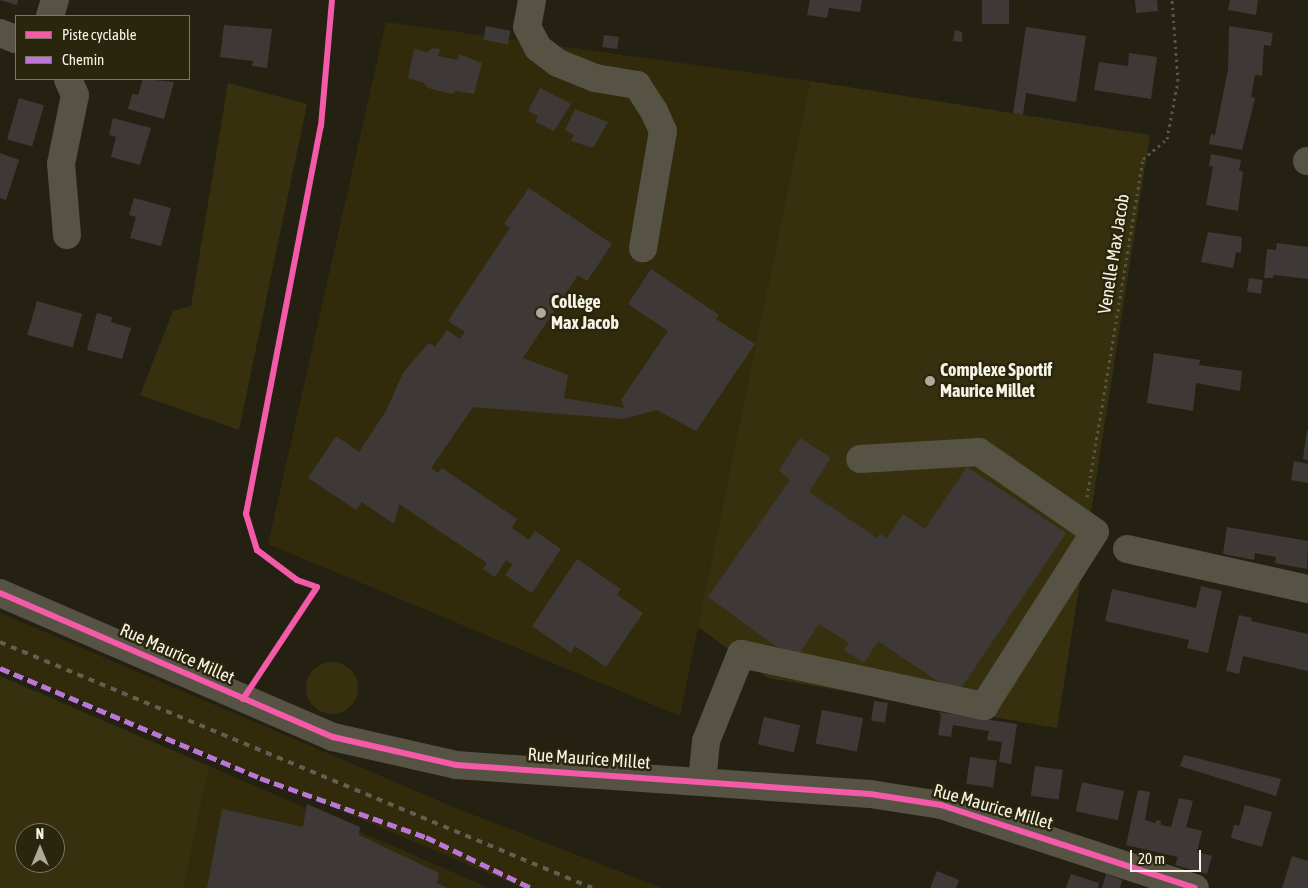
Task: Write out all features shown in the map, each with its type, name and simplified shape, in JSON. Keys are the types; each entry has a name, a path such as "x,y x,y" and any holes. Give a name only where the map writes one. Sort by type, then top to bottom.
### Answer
{"street":[{"path":"50,15 56,0"},
{"path":"532,0 527,28 538,48 558,63 595,78 637,85 654,111 663,131 643,248"},
{"path":"0,33 15,39"},
{"path":"67,235 61,164 75,95 68,80"},
{"path":"702,782 706,741 741,654 984,706 1095,532 979,452 860,460"},
{"path":"1127,550 1308,589"},
{"name":"Rue Maurice Millet","path":"0,593 333,737 456,764 870,794 941,805 1195,888"}],"shaded area":[{"name":"Collège Max Jacob","path":"386,22 810,81 680,716 268,544"},
{"name":"Complexe Sportif Maurice Millet","path":"810,81 1150,135 1057,728 768,678 698,627"},
{"path":"228,83 307,104 239,430 140,395 173,311 191,306"},
{"path":"0,613 453,807 662,888 523,888 0,666"},
{"path":"327,662 337,662 351,669 358,683 358,693 351,707 337,714 327,714 317,710 310,703 306,693 306,683 310,673 317,666"},
{"path":"0,676 209,766 184,888 0,888"},
{"path":"209,766 489,888 184,888"}],"building":[{"path":"0,0 18,0 17,5"},
{"path":"810,0 862,0 860,12 829,8 827,18 807,15"},
{"path":"982,0 1009,0 1009,24 982,24"},
{"path":"1135,0 1157,0 1158,11 1136,13"},
{"path":"1230,0 1258,0 1256,15 1228,10"},
{"path":"224,25 272,29 267,68 252,66 253,61 220,57"},
{"path":"486,26 511,31 508,45 483,40"},
{"path":"1229,26 1273,33 1271,46 1264,45 1262,76 1255,75 1251,97 1255,98 1242,150 1209,144 1211,134 1215,135 1228,70"},
{"path":"1026,27 1086,36 1076,102 1026,93 1023,115 1013,113"},
{"path":"955,30 962,32 962,42 953,41"},
{"path":"604,35 619,37 617,49 602,47"},
{"path":"433,48 440,49 438,56 458,60 459,54 482,63 474,94 457,91 452,94 428,88 424,83 408,78 414,49 427,52"},
{"path":"1129,53 1157,57 1151,99 1094,90 1099,62 1128,66"},
{"path":"143,80 174,82 164,119 128,109 132,94 138,95"},
{"path":"540,88 571,104 554,131 535,122 538,116 528,111"},
{"path":"19,98 44,105 32,147 7,139"},
{"path":"575,109 608,122 593,148 571,141 574,135 565,130"},
{"path":"113,118 151,128 140,165 111,157 116,137 109,135"},
{"path":"0,153 19,160 6,200 0,198"},
{"path":"1211,154 1241,160 1239,170 1243,172 1238,211 1206,205 1213,167 1209,166"},
{"path":"529,188 612,244 587,281 578,275 523,358 568,375 564,398 624,408 621,400 668,331 628,304 651,269 719,315 716,319 755,344 696,431 657,410 623,419 473,407 431,468 438,473 442,468 517,519 512,528 529,540 535,531 561,549 532,593 505,575 513,564 506,560 495,577 483,569 487,563 399,504 394,524 362,502 356,510 308,478 336,436 359,452 386,411 403,373 429,343 435,347 447,330 460,339 465,332 448,321 510,228 504,224"},
{"path":"134,198 171,208 161,246 130,238 136,217 129,215"},
{"path":"1208,232 1242,237 1241,253 1236,252 1233,268 1201,262"},
{"path":"1277,243 1308,247 1308,279 1274,275 1273,278 1264,278 1267,249 1276,250"},
{"path":"1249,278 1263,280 1261,294 1247,292"},
{"path":"37,301 82,314 73,348 27,335"},
{"path":"97,313 112,317 111,322 131,328 122,359 87,350"},
{"path":"1154,353 1200,360 1199,365 1242,371 1240,391 1196,383 1193,411 1147,403"},
{"path":"1308,430 1308,460 1303,459"},
{"path":"800,438 831,458 809,492 877,538 880,534 887,538 903,514 925,529 967,467 1066,533 957,694 878,641 864,663 844,650 849,643 819,624 795,660 708,597 790,480 779,470"},
{"path":"1294,461 1308,464 1308,483 1291,480"},
{"path":"1227,527 1308,541 1307,569 1275,563 1276,557 1255,553 1254,560 1223,554"},
{"path":"577,559 621,589 617,595 643,613 606,667 575,646 571,653 532,626"},
{"path":"1201,586 1222,591 1208,653 1187,648 1189,640 1105,621 1112,589 1196,608"},
{"path":"1239,615 1252,618 1251,621 1308,634 1308,671 1243,656 1239,674 1226,671"},
{"path":"874,701 888,703 885,723 871,721"},
{"path":"822,710 863,718 857,751 816,743"},
{"path":"938,712 1017,724 1011,764 999,762 1002,742 987,740 989,731 953,725 951,737 938,735 941,715"},
{"path":"764,717 800,725 794,753 758,744"},
{"path":"1184,755 1281,779 1276,796 1180,766"},
{"path":"970,757 997,761 993,787 966,784"},
{"path":"1035,766 1063,770 1059,800 1031,796"},
{"path":"1082,782 1124,791 1118,820 1076,811"},
{"path":"1138,790 1150,792 1145,820 1155,823 1157,820 1161,821 1161,825 1171,827 1179,798 1193,801 1186,827 1202,831 1197,852 1212,856 1207,874 1175,865 1178,857 1126,845"},
{"path":"307,804 360,827 359,835 439,873 437,883 448,888 207,888 222,809 303,827"},
{"path":"1245,805 1272,812 1262,847 1231,838 1234,825 1239,826"},
{"path":"1292,856 1308,861 1308,888 1282,888"},
{"path":"937,871 959,880 956,888 930,888"},
{"path":"1071,874 1099,883 1098,888 1066,888"},
{"path":"1106,874 1122,880 1120,888 1102,888"}],"railway":[{"path":"0,642 592,888"}],"marked path":[{"path":"0,668 260,778 426,837 531,888"}],"cycle path":[{"path":"243,699 317,587 297,580 257,550 246,514 321,126 332,0"},
{"path":"0,593 333,737 456,765 870,794 941,805 1195,888"}],"place":[{"name":"Collège Max Jacob","path":"541,313"},
{"name":"Complexe Sportif Maurice Millet","path":"930,381"}]}
